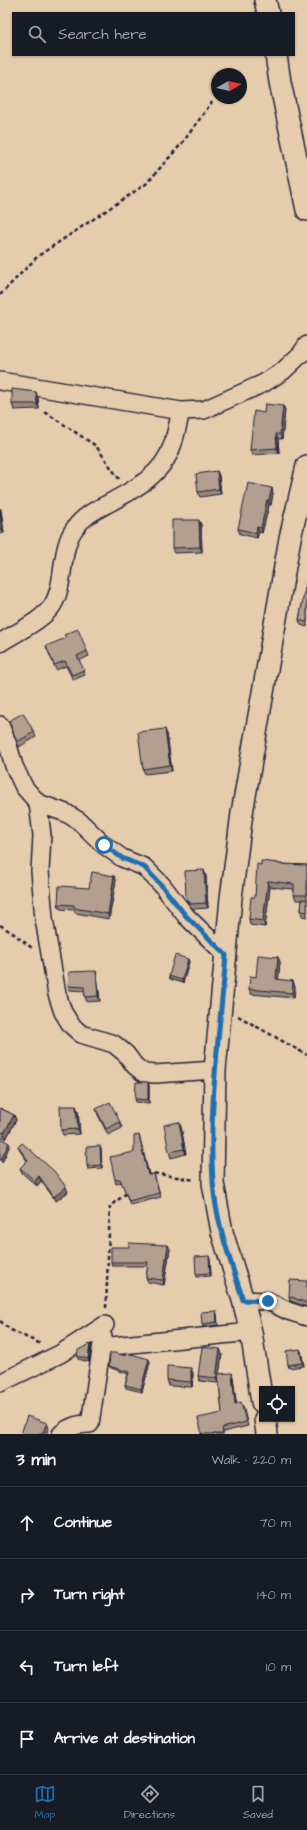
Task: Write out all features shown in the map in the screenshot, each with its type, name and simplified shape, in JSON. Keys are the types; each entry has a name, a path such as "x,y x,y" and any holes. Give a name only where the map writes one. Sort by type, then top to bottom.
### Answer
{"street":[{"path":"265,0 268,12"},
{"path":"276,56 307,210"},
{"path":"0,381 181,411 204,410 264,383 283,371 307,345"},
{"path":"0,643 43,615 52,606 57,594 68,543 74,530 83,518 128,493 147,480 162,465 172,448 181,411"},
{"path":"259,1386 251,1332 243,1300 222,1232 213,1183 215,1070 231,898 242,813 290,538 307,466"},
{"path":"0,725 17,773 24,787 38,803 66,813 79,821 104,845 122,858 144,867 162,886 186,916 226,955"},
{"path":"38,803 42,835 40,871 44,919 57,994 63,1012 71,1025 81,1034 114,1044 126,1054 135,1066 144,1073 156,1074 215,1070"},
{"path":"243,1300 268,1301 288,1311 307,1316"},
{"path":"61,1434 77,1424 94,1429 105,1325"},
{"path":"0,1383 60,1354 105,1325"},
{"path":"102,1347 251,1332"},
{"path":"265,1422 267,1434"}],"path":[{"path":"0,295 38,256 146,184 183,142 211,103"},
{"path":"45,412 96,446 128,493"},
{"path":"0,925 53,964"},
{"path":"222,1006 307,1055"},
{"path":"146,1178 152,1173 213,1183"},
{"path":"105,1325 110,1206 134,1187"},
{"path":"0,1321 11,1330 60,1354"}],"building":[{"path":"12,389 36,392 37,404 12,404"},
{"path":"265,404 283,406 280,434 276,434 277,448 250,450 254,411 264,413"},
{"path":"217,471 219,489 198,492 196,474"},
{"path":"248,483 272,488 269,500 267,500 261,528 257,527 256,533 238,529"},
{"path":"0,512 2,528 0,528"},
{"path":"172,520 199,520 200,547 172,548"},
{"path":"307,578 307,622 299,620"},
{"path":"78,629 87,651 77,656 84,670 72,675 65,661 54,665 46,646 66,638 64,635"},
{"path":"23,713 34,732 17,742 9,721"},
{"path":"165,729 170,765 143,769 138,732"},
{"path":"261,861 278,864 307,865 307,895 294,895 294,884 268,881 263,921 249,919 251,897 255,897 257,864 261,865"},
{"path":"204,870 206,903 191,904 186,897 185,871"},
{"path":"92,872 114,876 108,914 74,908 74,905 58,904 59,886 89,888"},
{"path":"302,899 307,900 307,912 301,911"},
{"path":"175,955 188,959 182,980 169,976"},
{"path":"258,955 278,957 276,979 293,981 292,993 249,989 250,976 256,977"},
{"path":"96,971 98,996 85,997 84,987 68,986 69,972"},
{"path":"136,1082 148,1082 148,1100 135,1099"},
{"path":"110,1102 120,1122 106,1129 96,1109"},
{"path":"60,1106 76,1106 78,1129 61,1130"},
{"path":"0,1108 14,1115 4,1133 0,1131"},
{"path":"179,1122 184,1149 169,1152 164,1125"},
{"path":"139,1135 148,1175 154,1174 159,1193 129,1201 120,1179 115,1180 110,1157 134,1152 134,1136"},
{"path":"0,1138 9,1143 1,1160 0,1160"},
{"path":"22,1143 54,1171 66,1187 54,1197 39,1176 35,1181 20,1168 28,1160 18,1147"},
{"path":"100,1146 101,1165 87,1166 86,1147"},
{"path":"129,1243 168,1245 163,1280 146,1278 148,1262 111,1262 111,1247 129,1247"},
{"path":"209,1256 210,1273 196,1274 195,1257"},
{"path":"290,1280 307,1281 307,1303 289,1296"},
{"path":"216,1311 217,1322 202,1324 201,1312"},
{"path":"90,1344 88,1359 77,1356 78,1350"},
{"path":"202,1347 220,1349 216,1378 198,1376"},
{"path":"300,1349 302,1363 288,1365 286,1351"},
{"path":"110,1353 126,1356 127,1353 149,1359 141,1389 125,1385 129,1372 109,1366"},
{"path":"167,1366 191,1368 191,1382 167,1380"},
{"path":"232,1373 235,1404 241,1402 246,1422 222,1428 223,1434 202,1434 198,1418 222,1413 218,1374"},
{"path":"27,1416 47,1423 42,1434 21,1434"}],"route":[{"path":"104,845 122,858 144,867 162,886 186,916 226,955 215,1070 213,1183 222,1232 243,1300 255,1299 268,1301"}]}
